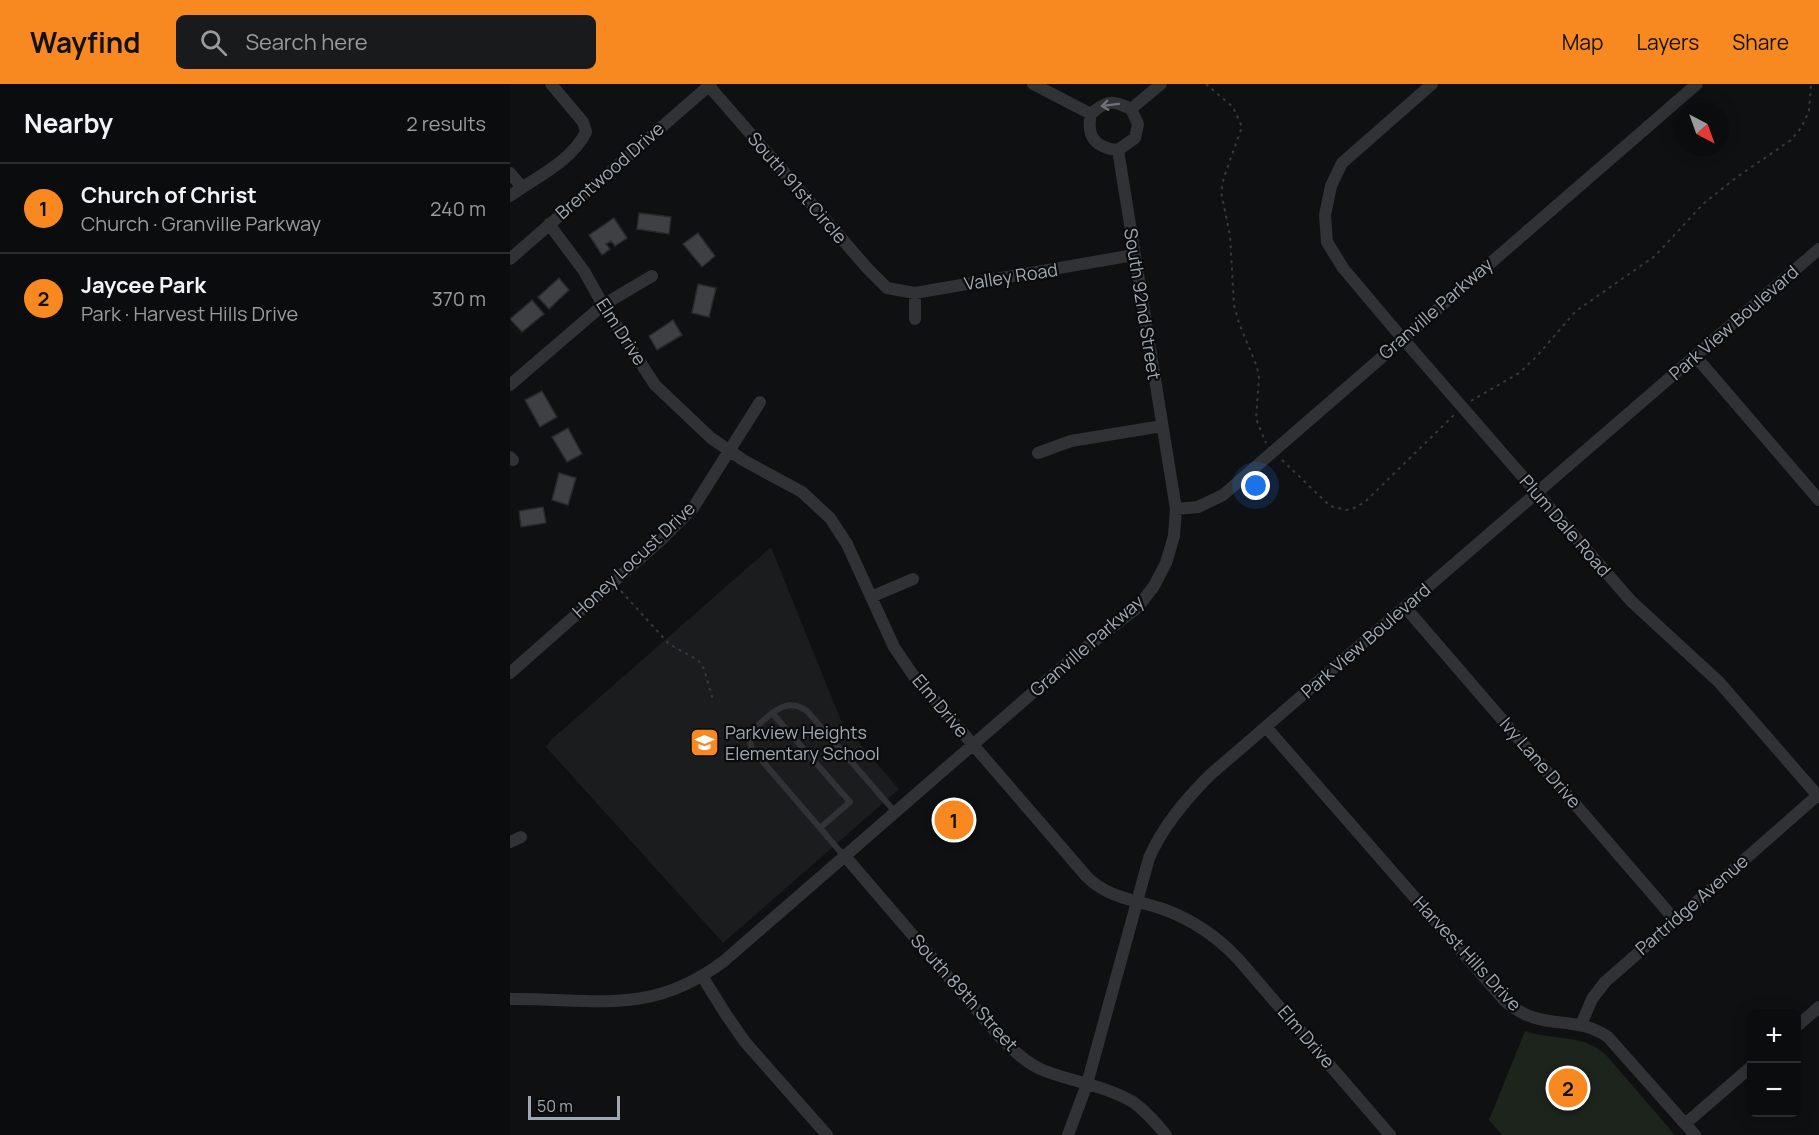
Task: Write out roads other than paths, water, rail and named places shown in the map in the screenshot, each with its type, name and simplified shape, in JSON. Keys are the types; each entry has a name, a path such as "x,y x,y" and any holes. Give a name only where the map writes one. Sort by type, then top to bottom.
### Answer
{"street":[{"path":"510,196 539,178 564,158 582,140 586,132 583,122 552,84"},
{"path":"1033,84 1091,114"},
{"path":"1131,109 1161,84"},
{"name":"Plum Dale Road","path":"1432,84 1342,163 1331,186 1324,215 1327,242 1343,268 1631,602 1719,682 1818,796"},
{"name":"Granville Parkway","path":"510,999 630,1001 666,992 702,976 734,952 1076,656 1138,607 1154,586 1166,563 1174,536 1176,510 1206,505 1223,495 1697,84"},
{"name":"Brentwood Drive","path":"510,259 710,85"},
{"name":"South 91st Circle","path":"710,85 868,269 887,288"},
{"path":"1117,102 1131,109 1138,124 1136,133 1129,144 1118,150 1101,145 1093,138 1088,127 1091,114 1101,105 1117,102"},
{"name":"South 92nd Street","path":"1118,150 1176,510"},
{"path":"510,173 522,187"},
{"name":"Elm Drive","path":"549,224 584,271 603,305 655,385 699,429 730,452 802,492 825,512 842,534 894,647 913,675 1092,883 1105,892 1163,909 1196,924 1231,951 1390,1135"},
{"name":"Park View Boulevard","path":"1068,1135 1087,1084 1152,849 1169,821 1210,775 1819,249"},
{"name":"Valley Road","path":"887,288 915,293 1134,255"},
{"path":"510,384 603,305 652,276"},
{"path":"915,293 915,319"},
{"path":"1696,357 1819,500"},
{"name":"Honey Locust Drive","path":"510,673 693,508 760,402"},
{"path":"1038,453 1071,441 1162,426"},
{"path":"871,597 913,579"},
{"name":"Ivy Lane Drive","path":"1405,607 1675,920"},
{"name":"Harvest Hills Drive","path":"1266,727 1505,1001 1530,1018 1581,1025 1602,1033 1612,1041 1695,1135"},
{"name":"Partridge Avenue","path":"1581,1025 1600,987 1818,796"},
{"name":"South 89th Street","path":"844,855 1009,1046 1035,1066 1131,1101 1148,1114 1166,1135"},
{"path":"702,976 745,1042 827,1135"},
{"path":"1801,1023 1819,1007"},
{"path":"1685,1124 1747,1070"}],"lane":[{"path":"844,855 752,749 749,741 751,733 772,713 785,705 792,704 807,711 895,812"},
{"path":"772,713 850,802 820,828"}],"place":[{"name":"Parkview Heights Elementary School","path":"704,743"},
{"name":"Church of Christ","path":"954,820"},
{"name":"Jaycee Park","path":"1568,1088"}]}
